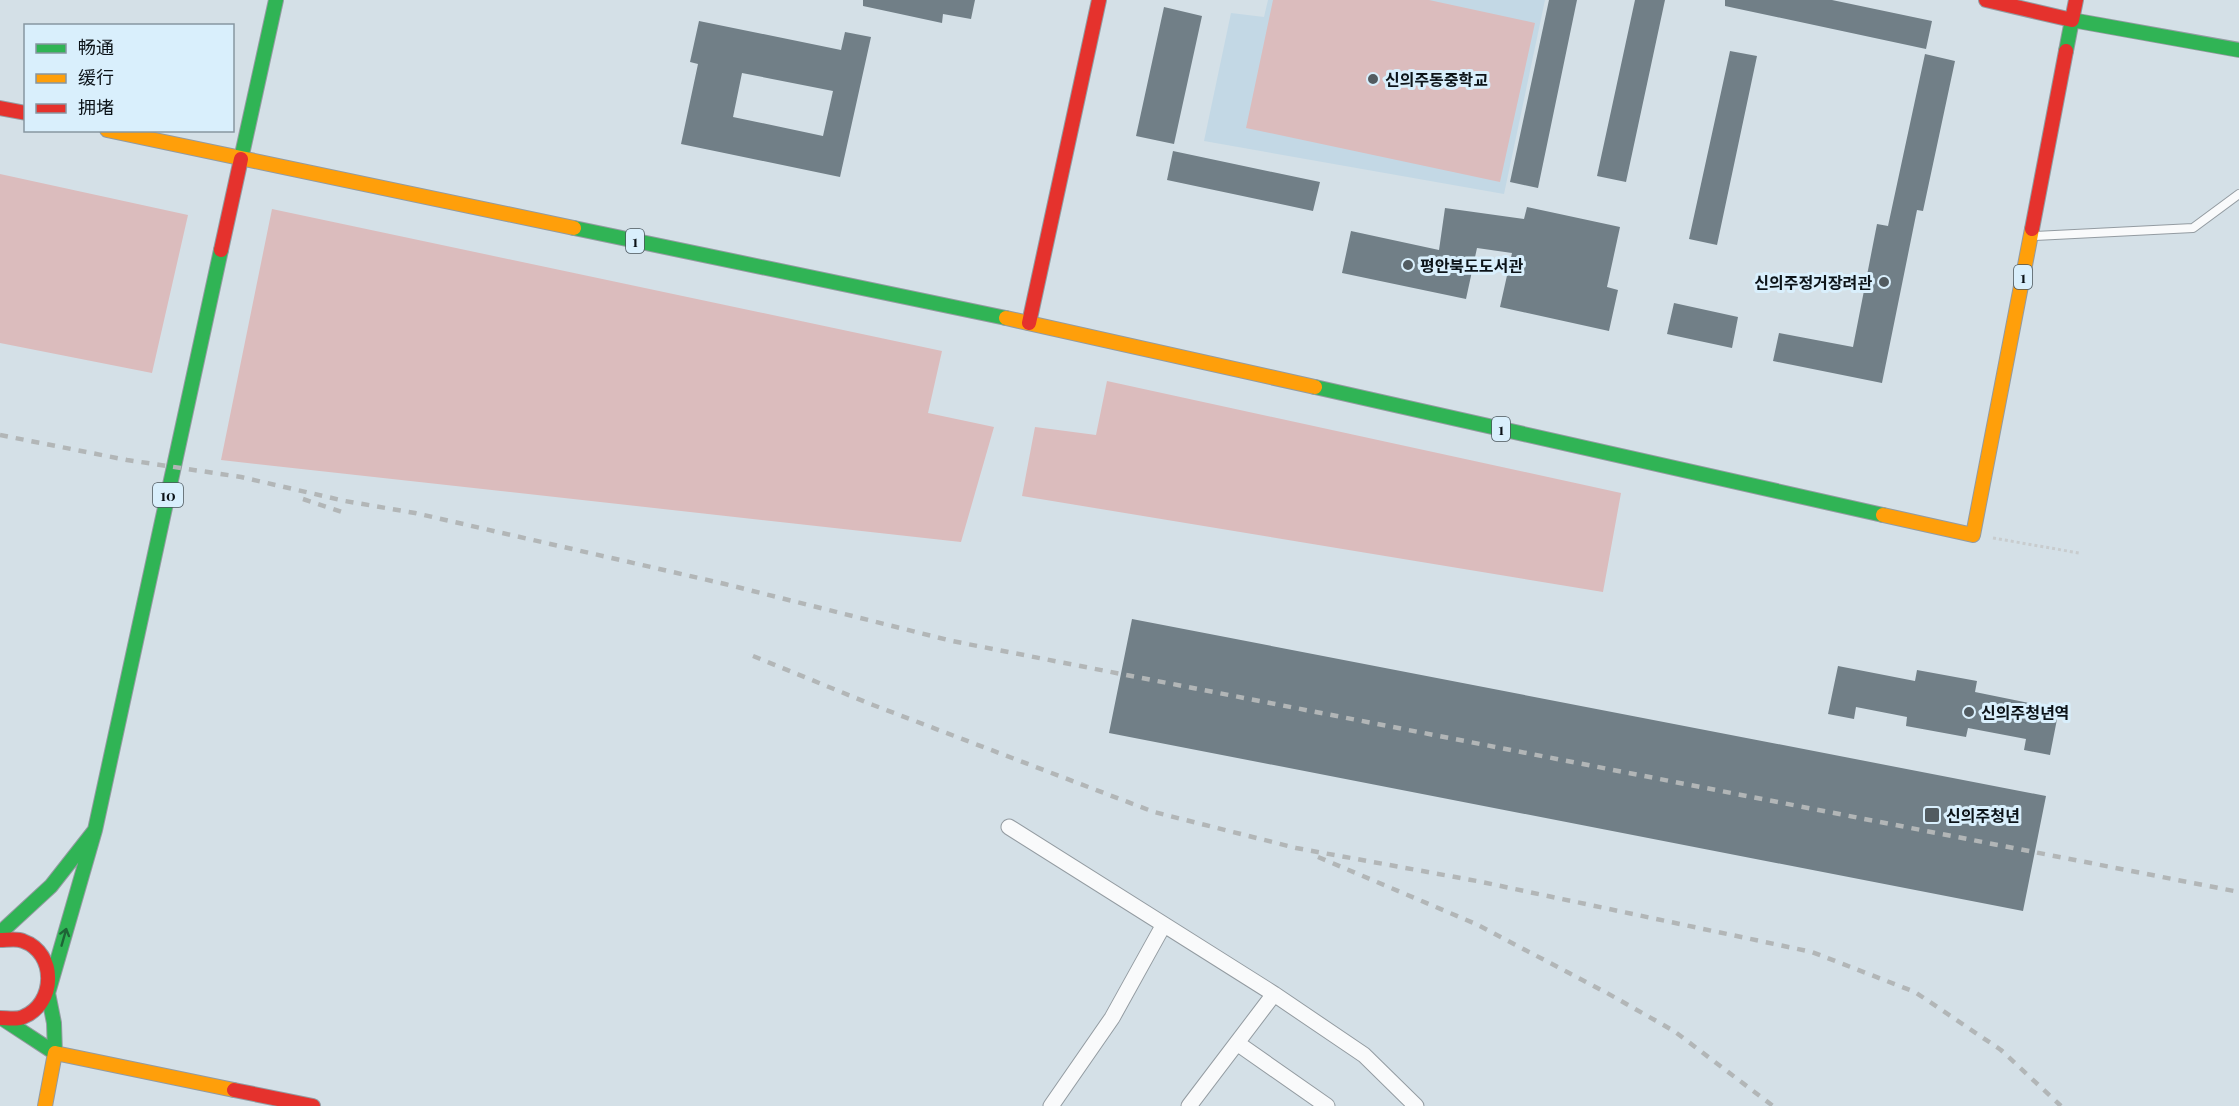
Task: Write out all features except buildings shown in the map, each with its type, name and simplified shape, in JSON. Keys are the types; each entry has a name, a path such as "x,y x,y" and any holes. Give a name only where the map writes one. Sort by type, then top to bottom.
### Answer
{"main road":[{"path":"240,159 276,0"},
{"path":"1029,323 1099,0"},
{"path":"1986,0 2072,20 2239,50"},
{"path":"2072,20 2076,0"},
{"name":"1","path":"116,132 1029,323 1973,535 2072,20"},
{"path":"0,108 24,113"},
{"name":"10","path":"48,993 95,830 240,159"},
{"name":"10","path":"0,933 51,886 95,830"},
{"path":"0,940 20,940 33,945 42,954 48,966 50,980 48,993 56,1032 45,1106"},
{"path":"2,1018 17,1019 30,1014 48,993"},
{"path":"2,1018 54,1053 313,1106"}],"street":[{"path":"1009,827 1274,994 1364,1055 1416,1106"},
{"path":"1051,1106 1112,1018 1163,926"},
{"path":"1189,1106 1274,994"},
{"path":"1237,1043 1327,1106"}],"lane":[{"path":"2031,236 2193,228 2239,194"}],"path":[{"path":"1973,535 2079,553"}],"shaded area":[{"name":"신의주동중학교","path":"1268,0 1545,0 1504,194 1204,141 1231,13 1264,17"},
{"name":"신의주동중학교","path":"1273,0 1429,0 1535,23 1500,182 1246,128"},
{"path":"0,174 188,215 152,373 0,343"},
{"path":"272,209 942,351 928,413 994,427 961,542 221,460"},
{"path":"1107,381 1621,493 1603,592 1022,496 1035,427 1096,435"}],"railway":[{"path":"0,435 127,460 241,477 345,501 415,513 725,584 952,641 2239,892"},
{"path":"303,499 345,513"},
{"path":"753,656 873,705 1154,812 1296,848 1477,881 1812,952 1915,992 2001,1050 2061,1106"},
{"path":"1318,857 1476,924 1607,993 1674,1031 1773,1106"}],"traffic: fast":[{"path":"241,159 276,0"},
{"path":"2066,51 2072,20 2239,50"},
{"path":"574,228 1006,318"},
{"path":"95,830 221,250"},
{"path":"1315,387 1883,515"},
{"path":"0,933 51,886 95,830 48,993"},
{"path":"3,1019 55,1053 54,1023 48,993"}],"traffic: slow":[{"path":"117,132 574,228"},
{"path":"1883,515 1973,535 2032,229"},
{"path":"1006,318 1315,387"},
{"path":"45,1106 55,1053 234,1090"}],"traffic: jam":[{"path":"1029,323 1099,0"},
{"path":"1986,0 2072,20 2076,0"},
{"path":"2032,229 2066,51"},
{"path":"0,108 24,113"},
{"path":"221,250 241,159"},
{"path":"0,940 21,940 34,947 42,956 47,967 48,979 42,1001 34,1010 21,1018 0,1018"},
{"path":"234,1090 313,1106"}],"place":[{"name":"신의주동중학교","path":"1373,79"},
{"name":"평안북도도서관","path":"1408,265"},
{"name":"신의주정거장려관","path":"1884,282"},
{"name":"신의주청년역","path":"1969,712"},
{"name":"신의주청년","path":"1932,815"}]}
